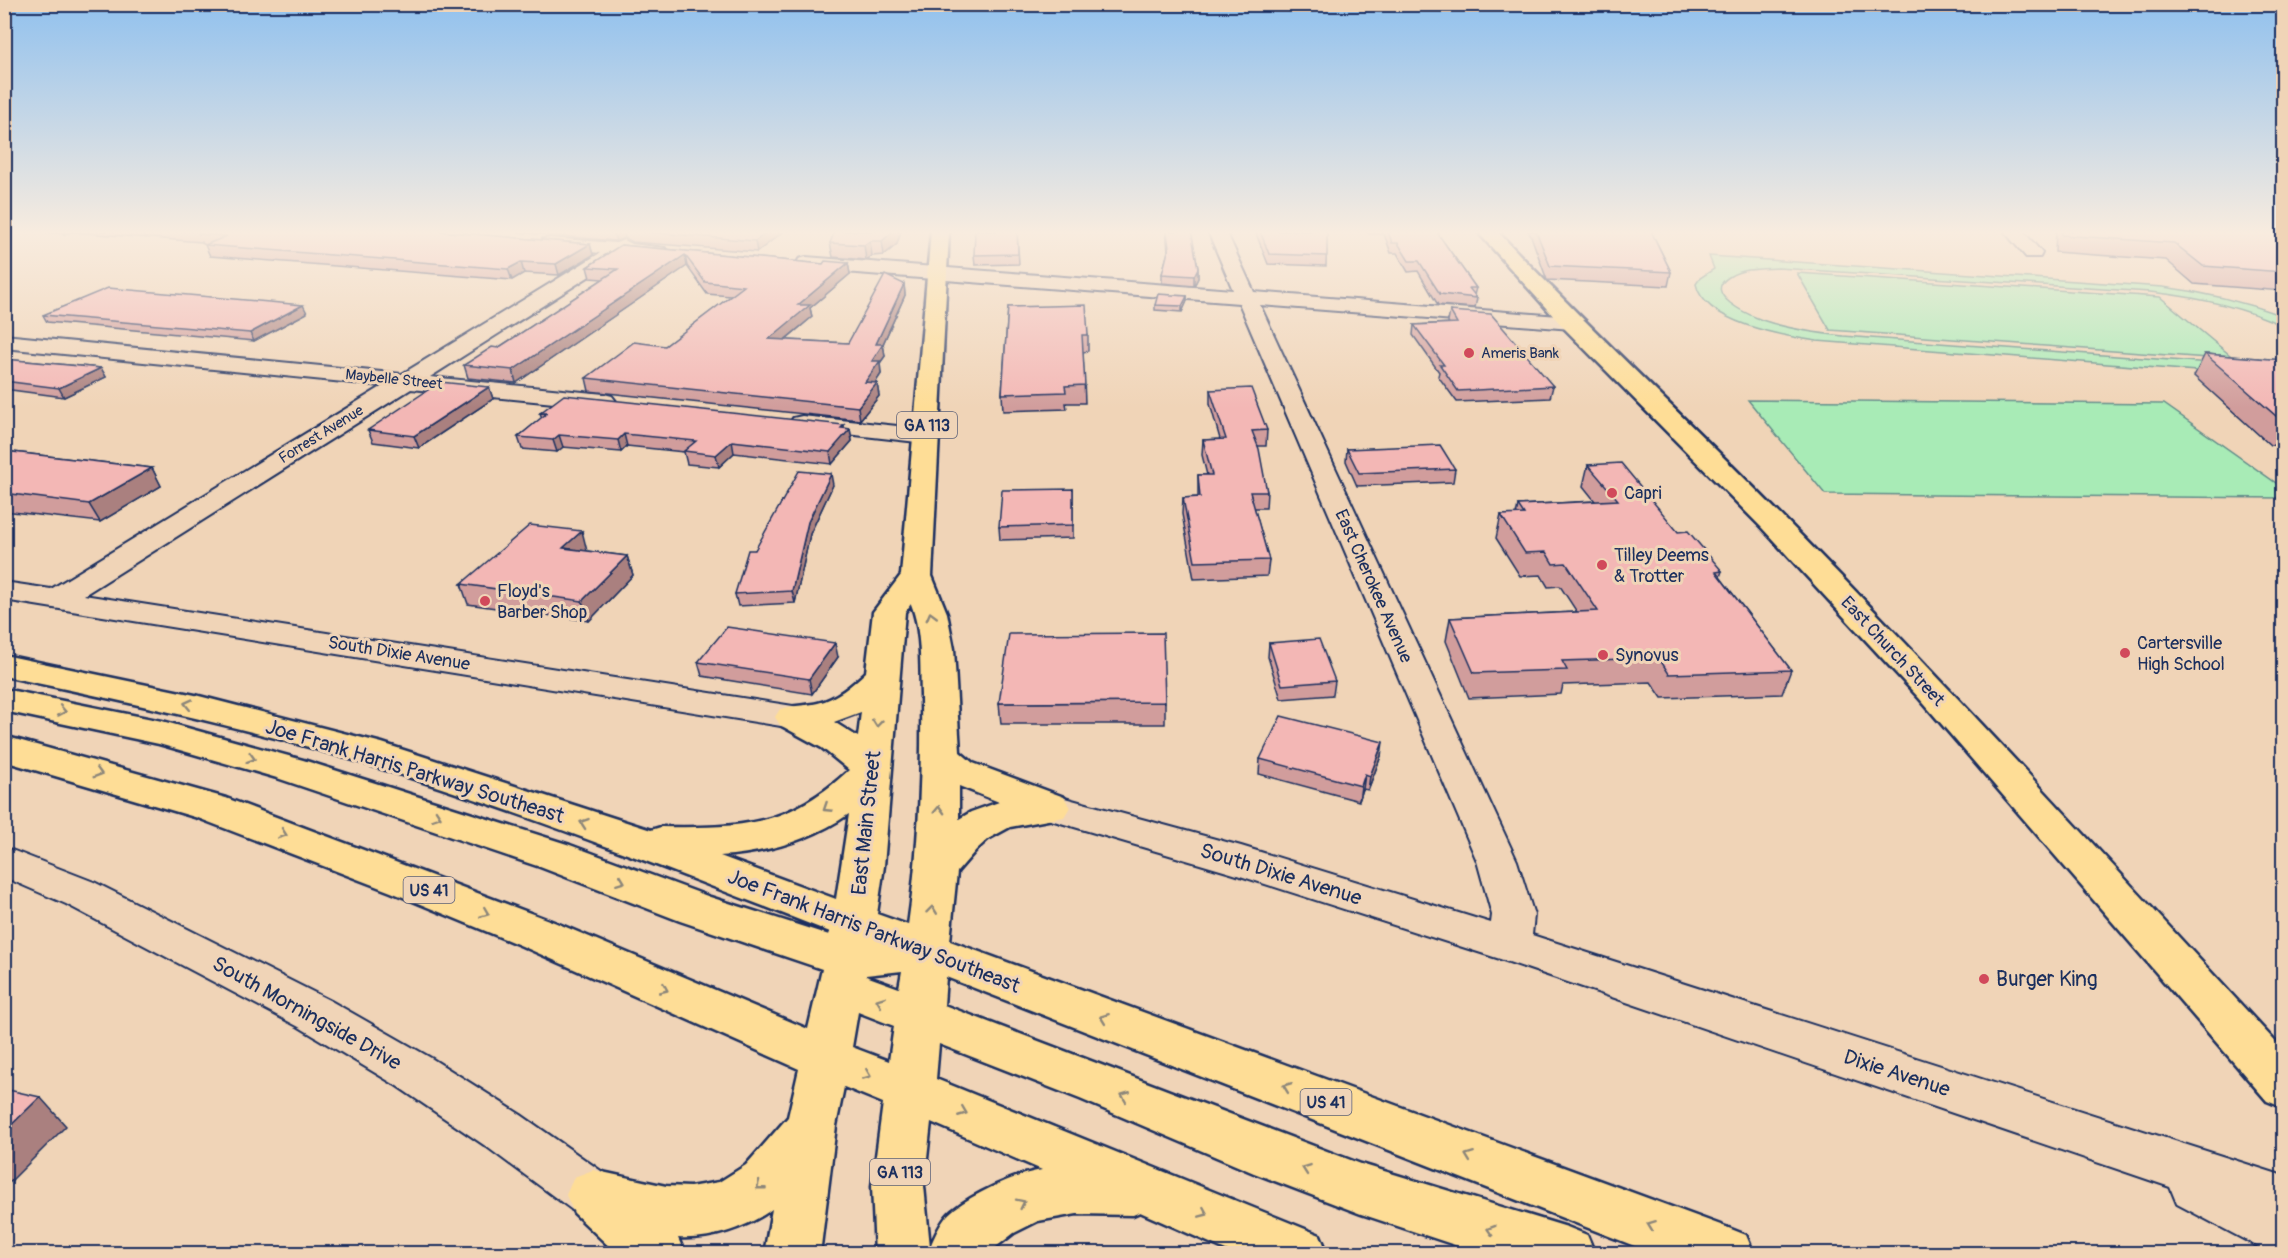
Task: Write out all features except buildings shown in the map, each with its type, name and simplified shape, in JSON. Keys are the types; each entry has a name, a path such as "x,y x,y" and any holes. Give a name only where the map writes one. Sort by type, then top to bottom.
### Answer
{"main road":[{"name":"GA 113","path":"903,1254 898,1186 937,869 941,757 937,649 931,613 916,576 937,290"},
{"name":"East Church Street","path":"1541,290 1772,522 1931,690 2283,1086"},
{"name":"East Main Street","path":"792,1254 811,1126 847,956 864,856 890,612 916,576"},
{"name":"Joe Frank Harris Parkway Southeast","path":"4,665 195,706 360,750 640,842 847,956"},
{"path":"793,717 820,715 840,709 864,694 882,676"},
{"path":"4,700 162,733 290,769 555,856 695,909 847,956 927,950"},
{"path":"640,842 714,843 752,840 790,828 842,799 872,771 855,752 835,738 793,717"},
{"name":"US 41","path":"4,748 142,786 283,834 538,934 825,1058 1150,1190 1300,1254"},
{"path":"941,757 968,776 1050,807"},
{"path":"937,869 957,842 972,828 989,819 1017,811 1050,807"},
{"name":"Joe Frank Harris Parkway Southeast","path":"927,950 1726,1254"},
{"path":"847,956 919,1016 1361,1189 1567,1254"},
{"path":"2185,975 2283,1052"},
{"path":"593,1195 665,1212 700,1213 728,1205 758,1189 784,1165 811,1126"},
{"path":"955,1254 970,1232 995,1215 1032,1197 1077,1189 1150,1190"},
{"path":"593,1195 657,1254"}],"street":[{"name":"Forrest Avenue","path":"57,599 554,290"},
{"path":"1152,290 1572,323"},
{"name":"East Cherokee Avenue","path":"1243,290 1497,861 1513,915 1510,945"},
{"name":"Maybelle Street","path":"4,341 625,404"},
{"path":"785,421 926,436"},
{"name":"South Dixie Avenue","path":"4,591 793,717"},
{"name":"South Dixie Avenue","path":"1050,807 1230,858 1510,945"},
{"name":"South Morningside Drive","path":"4,861 80,893 315,1014 414,1072 504,1131 593,1195"},
{"name":"Dixie Avenue","path":"1510,945 2283,1201"},
{"path":"2134,1152 2224,1203 2283,1233"}],"green space":[{"path":"1699,290 1721,290 1724,297 1738,309 1762,320 1802,330 1843,336 2238,365 2248,375 1817,341 1747,325 1714,309 1702,297"},
{"path":"1807,290 2050,290 2160,297 2236,360 1830,330"},
{"path":"2114,290 2182,290 2209,295 2283,316 2283,326 2218,303 2150,292"},
{"path":"1748,400 2164,404 2283,488 2283,498 1825,494"}],"place":[{"name":"Ameris Bank","path":"1469,353"},
{"name":"Capri","path":"1612,493"},
{"name":"Tilley Deems & Trotter","path":"1602,565"},
{"name":"Floyd's Barber Shop","path":"485,601"},
{"name":"Cartersville High School","path":"2125,653"},
{"name":"Synovus","path":"1603,655"},
{"name":"Burger King","path":"1984,979"}]}
